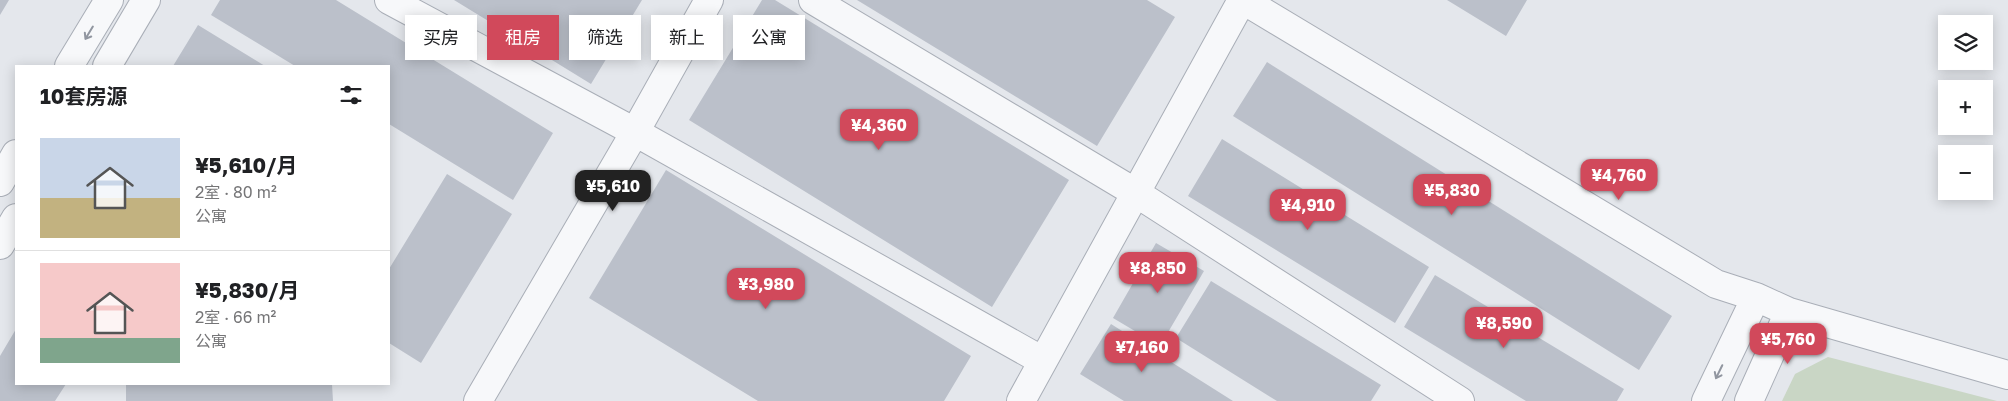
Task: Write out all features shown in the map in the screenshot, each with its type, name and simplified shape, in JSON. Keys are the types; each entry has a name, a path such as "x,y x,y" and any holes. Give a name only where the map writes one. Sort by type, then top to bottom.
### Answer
{"street":[{"path":"70,65 109,0"},
{"path":"108,65 146,0"},
{"path":"389,0 635,132 1043,362"},
{"path":"478,401 635,132 709,0"},
{"path":"814,0 1136,193 1460,401"},
{"path":"1021,401 1242,0 1716,284 1756,297 1789,312 2008,375"},
{"path":"0,182 15,156"},
{"path":"0,245 15,220"},
{"path":"1706,401 1756,297"},
{"path":"1749,401 1789,312"}],"green space":[{"path":"1828,357 1997,401 1782,401 1795,374"}],"building":[{"path":"0,0 9,0 0,15"},
{"path":"220,0 336,0 405,42 405,60 434,60 553,133 513,200 390,125 390,65 293,65 211,15"},
{"path":"454,0 642,0 633,15 569,15 569,60 606,60 591,84 552,60 559,60 559,15 487,15 487,20"},
{"path":"762,0 775,0 800,15 753,15"},
{"path":"857,0 1147,0 1175,17 1097,146"},
{"path":"1447,0 1527,0 1506,36"},
{"path":"805,18 1069,180 992,307 689,120 733,48 733,60 805,60"},
{"path":"198,25 263,65 174,65"},
{"path":"1267,62 1672,316 1639,370 1233,116"},
{"path":"1222,139 1429,267 1395,323 1188,196"},
{"path":"666,170 971,356 944,401 758,401 589,298"},
{"path":"447,174 512,214 421,363 390,344 390,267"},
{"path":"1156,243 1204,271 1160,346 1113,318"},
{"path":"1435,275 1624,389 1617,401 1526,401 1404,327"},
{"path":"1211,281 1381,385 1371,401 1277,401 1176,338"},
{"path":"1111,324 1233,401 1124,401 1080,374"},
{"path":"15,331 15,385 65,385 55,401 0,401 0,356"},
{"path":"126,385 332,385 333,401 126,401"}]}
